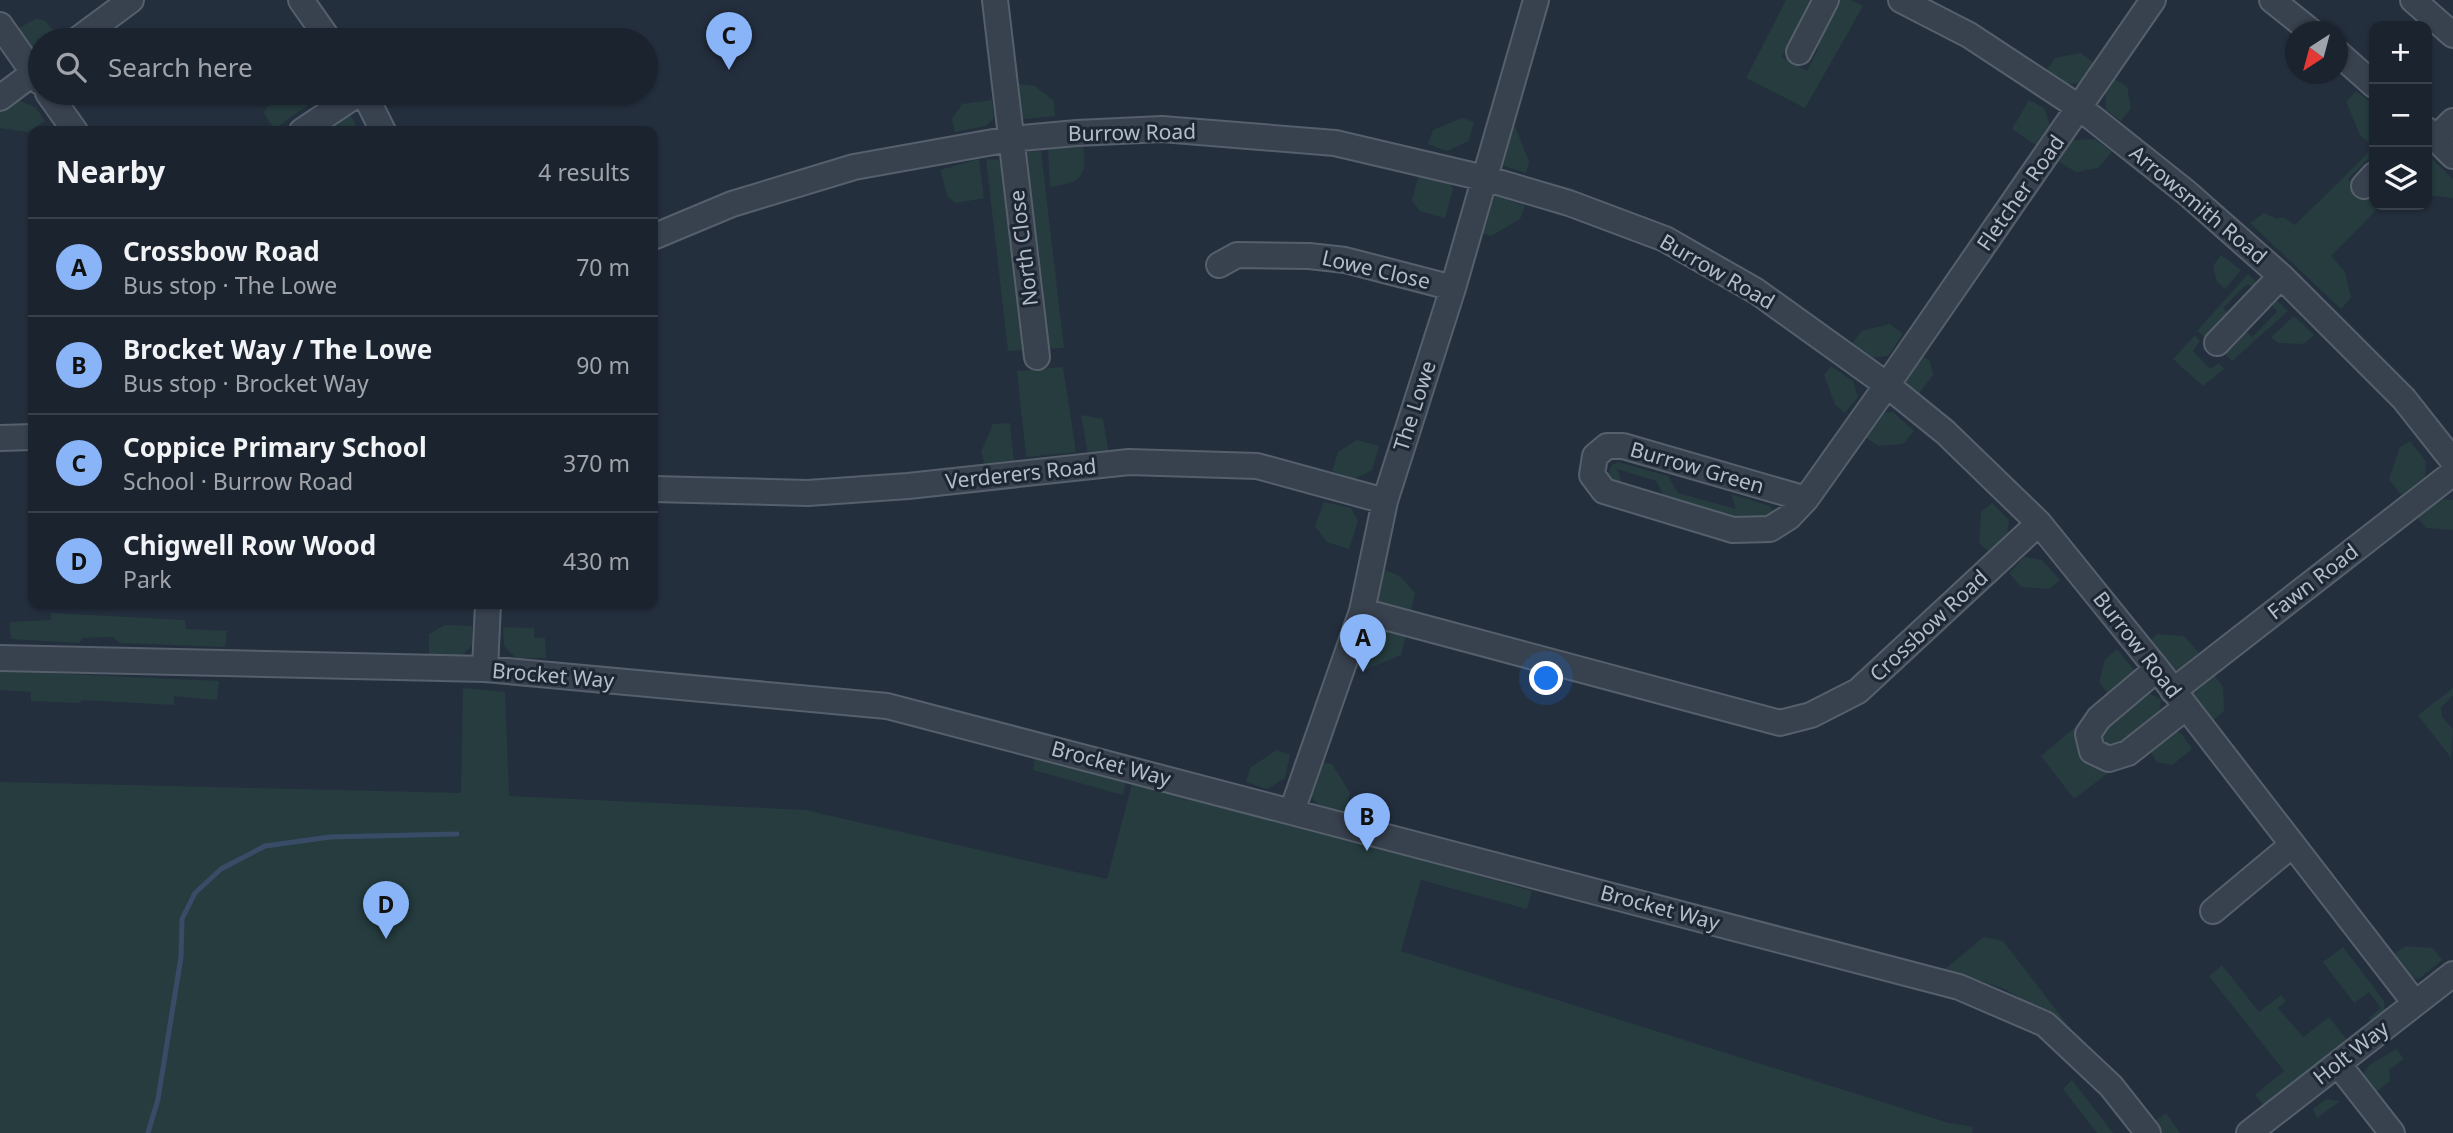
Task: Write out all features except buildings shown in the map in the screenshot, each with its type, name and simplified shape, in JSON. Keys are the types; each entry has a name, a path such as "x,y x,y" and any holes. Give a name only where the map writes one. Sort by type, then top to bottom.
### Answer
{"street":[{"path":"93,28 131,0"},
{"path":"301,0 321,28"},
{"name":"North Close","path":"995,0 1037,357"},
{"name":"The Lowe","path":"1292,811 1362,611 1385,501 1453,288 1536,0"},
{"path":"1798,52 1826,0"},
{"name":"Arrowsmith Road","path":"1901,0 1969,35 2080,108 2187,193 2281,276 2403,400 2453,461"},
{"name":"Fletcher Road","path":"1887,385 2153,0"},
{"path":"2272,0 2298,21"},
{"path":"2413,0 2453,35"},
{"path":"0,25 28,62"},
{"path":"2348,63 2373,84"},
{"path":"0,98 28,85"},
{"path":"58,105 72,126"},
{"path":"310,126 343,105"},
{"path":"369,105 380,126"},
{"name":"Burrow Road","path":"658,235 732,204 854,167 1010,139 1161,128 1335,143 1484,178 1569,204 1665,239 1756,290 1887,385 1945,432 2039,523 2157,669 2415,1003"},
{"name":"Lowe Close","path":"1219,265 1237,254 1308,256 1339,268 1453,288"},
{"path":"2217,343 2281,276"},
{"name":"Burrow Green","path":"1806,499 1623,446 1607,446 1595,456 1592,475 1604,491 1733,530 1770,528 1789,517 1806,499 1887,385"},
{"path":"0,438 28,438"},
{"name":"Verderers Road","path":"658,489 808,493 908,486 1129,462 1256,466 1385,501"},
{"name":"Fawn Road","path":"2157,669 2099,718 2088,734 2092,751 2109,759 2128,753 2179,699 2453,473"},
{"name":"Crossbow Road","path":"1362,611 1780,723 1811,715 1858,691 2039,523"},
{"path":"485,669 488,609"},
{"name":"Brocket Way","path":"0,657 485,669 887,706 1959,987 2045,1024 2111,1086 2148,1133"},
{"path":"2213,911 2292,845"},
{"name":"Holt Way","path":"2249,1133 2453,974"},
{"path":"2338,1064 2392,1133"}],"green space":[{"path":"1786,0 1816,0 1801,30 1793,35 1782,57 1807,71 1818,49 1817,32 1834,0 1851,0 1863,6 1805,108 1746,78"},
{"path":"37,18 51,28 28,28 28,47 23,45 12,32"},
{"path":"2081,53 2095,64 2084,82 2064,85 2046,71 2055,58"},
{"path":"2114,79 2127,86 2131,108 2121,121 2106,110 2105,93"},
{"path":"1019,84 1035,86 1054,101 1055,116 1023,119"},
{"path":"2356,91 2369,101 2369,143 2360,135 2346,102"},
{"path":"19,100 36,108 45,121 37,126 28,126 28,132 0,128 0,112"},
{"path":"992,100 994,118 986,126 955,132 952,119 962,104"},
{"path":"2029,100 2044,108 2050,125 2036,145 2012,129"},
{"path":"270,105 308,105 278,126 272,126 263,112"},
{"path":"341,112 351,116 356,126 321,126"},
{"path":"1462,118 1474,122 1469,141 1447,151 1428,144 1433,130"},
{"path":"1505,122 1515,126 1529,162 1526,173 1502,165 1495,152"},
{"path":"2095,139 2112,152 2098,168 2076,172 2058,161 2073,140"},
{"path":"1083,147 1084,166 1079,177 1075,181 1050,187 1048,149"},
{"path":"1041,151 1064,348 1044,349 1020,152"},
{"path":"2369,152 2369,158 2348,179 2369,199 2369,210 2376,210 2331,256 2345,272 2351,298 2341,309 2250,223 2264,213 2277,219 2283,217 2295,225"},
{"path":"979,159 984,198 956,203 948,197 940,170"},
{"path":"986,159 1004,160 1031,350 1008,351"},
{"path":"2432,159 2453,179 2453,198 2432,196"},
{"path":"1419,173 1448,180 1453,189 1445,218 1420,211 1412,201"},
{"path":"1497,196 1525,206 1520,219 1491,236 1473,231 1483,200"},
{"path":"2221,255 2241,270 2225,289 2217,282 2213,266"},
{"path":"2248,274 2259,284 2255,289 2247,284 2223,308 2232,317 2229,321 2222,317 2205,337 2197,331"},
{"path":"2274,298 2288,311 2232,361 2225,354 2243,337 2239,332 2242,328 2252,337 2277,312 2270,302"},
{"path":"2294,316 2314,335 2304,344 2278,343 2271,337"},
{"path":"1890,324 1903,334 1888,356 1871,358 1852,344 1861,331"},
{"path":"2195,335 2200,341 2193,351 2210,369 2219,363 2224,369 2203,386 2173,359"},
{"path":"1919,353 1930,361 1933,375 1917,396 1908,389 1904,380"},
{"path":"1831,366 1853,381 1858,397 1845,413 1835,405 1824,375"},
{"path":"1063,367 1076,452 1026,457 1017,371"},
{"path":"1893,412 1914,431 1903,444 1878,446 1861,434 1876,413"},
{"path":"1081,415 1103,419 1109,454 1088,455"},
{"path":"1010,423 1014,461 985,464 981,452 993,424"},
{"path":"1357,440 1379,446 1372,470 1354,479 1332,471 1338,452"},
{"path":"2410,441 2426,461 2425,477 2401,495 2389,479 2400,447"},
{"path":"1618,462 1668,476 1678,493 1736,509 1731,494 1770,506 1774,512 1770,517 1748,523 1666,500 1656,481 1617,469 1624,487 1605,479 1612,465"},
{"path":"2440,498 2453,500 2453,530 2426,528 2415,515"},
{"path":"1324,502 1351,508 1358,521 1349,549 1327,542 1315,526"},
{"path":"1992,503 2009,520 2007,538 1990,553 1979,543 1981,512"},
{"path":"2024,557 2042,560 2060,580 2049,589 2021,587 2009,573"},
{"path":"1378,567 1400,576 1415,593 1411,611 1379,604 1372,590"},
{"path":"51,613 185,620 186,629 227,631 225,647 121,643 112,637 83,638 79,643 11,639 9,622 51,620"},
{"path":"445,625 472,626 472,646 459,658 429,654 429,634"},
{"path":"1373,625 1406,635 1401,655 1365,670 1351,666 1361,629"},
{"path":"503,627 534,628 534,638 545,638 546,658 516,658 504,646"},
{"path":"2157,634 2184,636 2199,653 2178,670 2164,666 2146,645"},
{"path":"2117,649 2134,670 2132,676 2109,695 2099,682 2105,660"},
{"path":"0,671 219,681 217,700 174,696 174,705 82,700 80,703 31,701 31,692 0,690"},
{"path":"2212,672 2223,687 2224,711 2210,723 2193,702 2193,687"},
{"path":"463,688 505,692 509,796 805,810 1107,879 1132,784 1428,856 1427,861 1532,891 1527,909 1421,880 1401,951 1949,1123 1973,1127 1972,1133 0,1133 0,782 461,793"},
{"path":"2453,688 2453,696 2441,707 2442,717 2453,729 2451,758 2418,715"},
{"path":"2147,692 2161,700 2157,715 2151,722 2136,735 2112,749 2101,745 2098,728"},
{"path":"2080,723 2077,737 2097,765 2111,771 2074,799 2041,756"},
{"path":"2174,730 2182,734 2192,749 2172,765 2157,762 2146,745"},
{"path":"1277,750 1290,755 1285,778 1267,789 1246,782 1251,767"},
{"path":"1035,758 1126,781 1123,795 1033,770"},
{"path":"1317,761 1332,764 1350,793 1345,813 1322,807 1312,797"},
{"path":"1984,937 2003,941 2073,1032 2005,989 1945,969"},
{"path":"2406,946 2433,948 2442,960 2419,979 2404,976 2389,957"},
{"path":"2343,947 2384,1001 2385,1014 2373,1024 2369,1018 2381,1008 2369,992 2354,1003 2323,962"},
{"path":"2222,965 2259,1012 2281,995 2286,1001 2278,1008 2303,1037 2329,1017 2347,1040 2264,1106 2255,1095 2284,1071 2209,976"},
{"path":"2396,1049 2404,1059 2389,1070 2390,1081 2371,1096 2359,1081 2369,1065"},
{"path":"2072,1080 2113,1133 2097,1133 2063,1089"},
{"path":"2326,1099 2340,1101 2317,1118 2313,1109"},
{"path":"2166,1113 2180,1133 2157,1133 2151,1124"}],"waterway":[{"path":"148,1133 158,1099 181,957 182,919 195,893 221,869 265,846 330,837 457,834"}],"place":[{"name":"Coppice Primary School","path":"729,70"},
{"name":"Crossbow Road","path":"1363,672"},
{"name":"Brocket Way / The Lowe","path":"1367,851"},
{"name":"Chigwell Row Wood","path":"386,939"}]}
